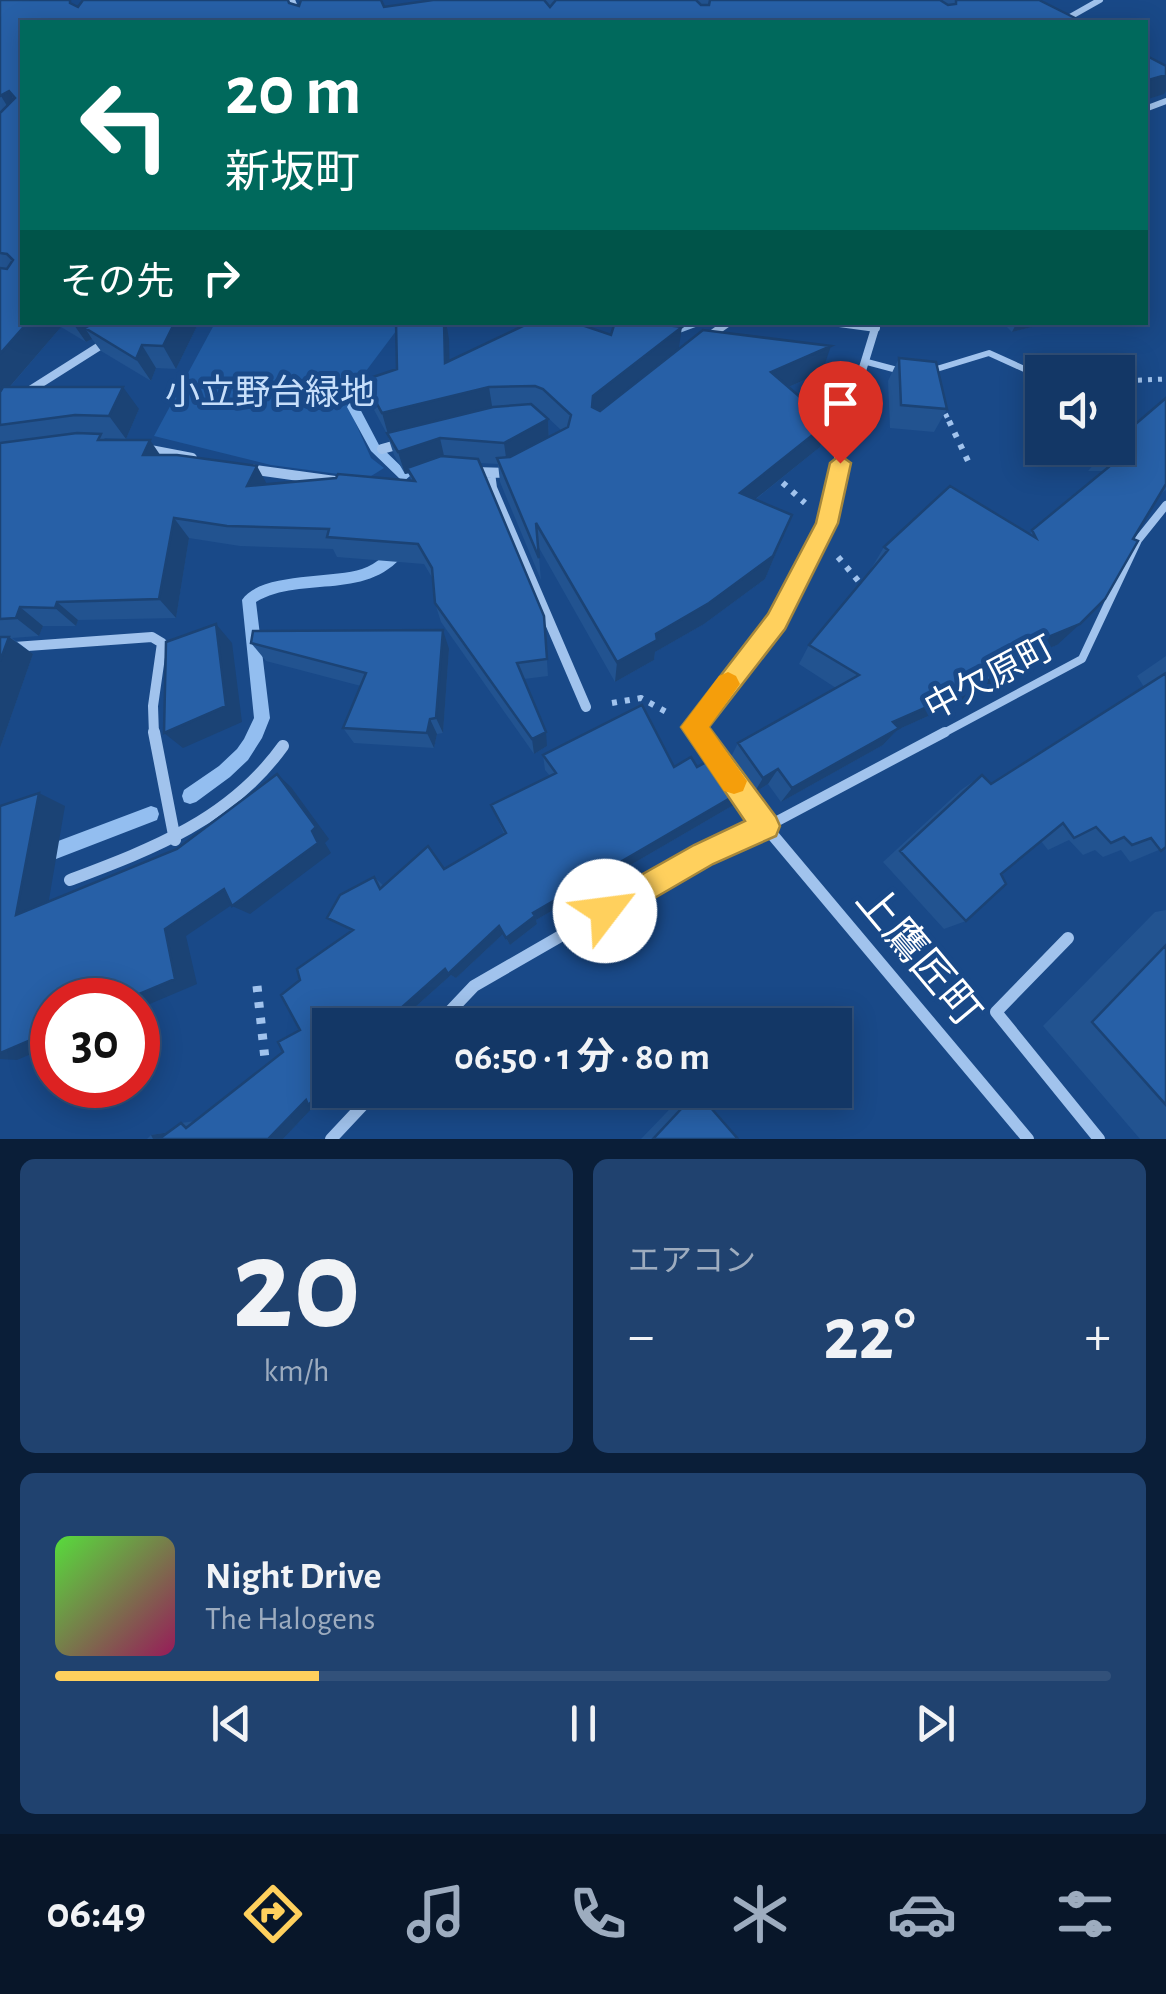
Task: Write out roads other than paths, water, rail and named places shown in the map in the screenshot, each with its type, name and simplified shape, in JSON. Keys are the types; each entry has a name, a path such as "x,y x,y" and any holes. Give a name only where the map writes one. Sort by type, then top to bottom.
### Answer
{"street":[{"path":"1065,20 1100,0"},
{"path":"695,346 725,325"},
{"path":"867,362 876,325"},
{"path":"19,399 121,332"},
{"name":"上鷹匠町","path":"867,362 851,397 827,523 777,621 694,727 762,821 1028,1139"},
{"path":"382,449 412,441"},
{"path":"126,448 204,460"},
{"path":"460,470 509,474 525,465"},
{"path":"238,466 350,483"},
{"path":"490,473 492,488 586,708"},
{"path":"0,648 152,637 162,643 153,706 154,738 176,840"},
{"path":"70,880 176,840 267,774 283,746"},
{"path":"454,1008 474,986 762,821"},
{"path":"1068,938 996,1012 1099,1139"},
{"path":"331,1139 360,1108"}],"lane":[{"path":"867,362 915,374 989,353 1025,369"},
{"name":"中欠原町","path":"762,821 1082,659 1138,540 1166,505"}],"waterway":[{"path":"666,334 694,325"},
{"path":"382,390 358,398 353,407 375,448 404,476"},
{"path":"190,796 242,755 262,718 249,600 272,589 371,572 388,563 401,549"},
{"path":"43,855 151,814"}],"park label":[{"name":"小立野台緑地","path":"270,392"}]}
